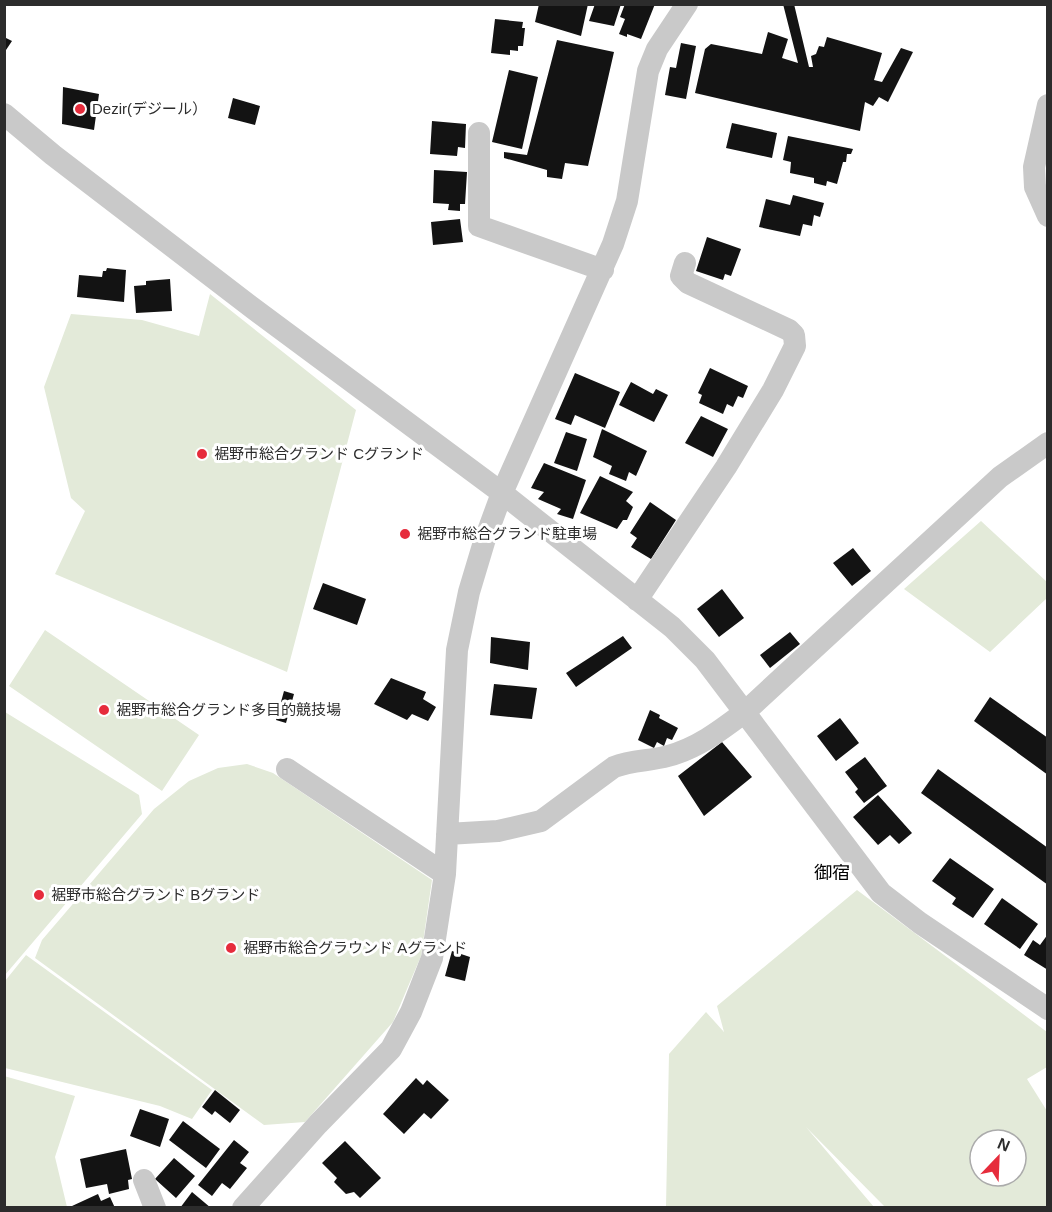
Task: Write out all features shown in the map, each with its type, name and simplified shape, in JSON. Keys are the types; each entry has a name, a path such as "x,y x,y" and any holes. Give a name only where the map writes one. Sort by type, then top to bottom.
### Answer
{"street":[{"path":"243,1208 318,1124 391,1048 411,1012 432,958 445,874 457,650 469,592 502,493 603,270 627,201 648,71 657,49 687,4"},
{"path":"1047,105 1034,167 1035,186 1047,216"},
{"path":"4,114 53,155 245,302 502,493 672,627 705,660 881,893 920,923 1047,1009"},
{"path":"479,133 479,226 603,270"},
{"path":"637,600 726,466 773,390 795,346 794,335 789,330 688,283 681,276 685,263"},
{"path":"447,834 498,831 541,821 614,767 626,762 668,756 699,745 745,712 1000,477 1047,443"},
{"path":"288,769 445,874"},
{"path":"144,1180 155,1208"}],"green space":[{"name":"裾野市総合グランド Cグランド","path":"210,294 356,410 287,672 55,574 85,511 71,498 44,387 71,314 142,320 199,336"},
{"path":"981,521 1047,582 1047,598 990,652 904,589"},
{"name":"裾野市総合グランド多目的競技場","path":"45,630 199,735 162,791 9,686"},
{"name":"裾野市総合グランド Bグランド","path":"5,712 139,795 142,814 5,975"},
{"name":"裾野市総合グラウンド Aグランド","path":"247,764 273,773 432,880 421,956 393,1022 305,1122 264,1125 35,958 42,940 154,809 189,781 218,768"},
{"path":"857,890 1047,1032 1047,1067 1027,1079 1047,1111 1047,1207 885,1207 806,1127 874,1207 666,1207 669,1054 706,1012 724,1032 717,1006"},
{"path":"26,955 212,1090 192,1119 160,1106 5,1068 5,981"},
{"path":"4,1076 75,1096 55,1157 67,1207 5,1207"}],"building":[{"path":"539,4 588,4 581,36 535,22"},
{"path":"595,4 621,4 614,26 589,21"},
{"path":"625,4 655,4 641,39 619,34 625,19 620,17"},
{"path":"783,4 794,4 809,67 813,67 811,56 816,54 819,46 824,47 827,37 882,53 874,80 882,82 901,48 913,52 888,102 879,97 873,106 865,102 860,131 695,93 705,49 711,44 762,54 768,32 788,39 782,58 798,63"},
{"path":"495,19 523,22 522,28 525,28 523,46 518,46 518,51 510,50 510,55 491,53"},
{"path":"4,37 12,41 4,53"},
{"path":"557,40 614,52 588,166 565,163 562,179 547,177 547,170 504,158 504,152 527,155"},
{"path":"681,43 696,46 686,99 665,95 670,67 676,68"},
{"path":"509,70 538,77 522,149 492,142"},
{"name":"Dezir(デジール）","path":"63,87 99,94 94,130 62,124"},
{"path":"233,98 260,106 255,125 228,118"},
{"path":"432,121 466,124 465,148 458,147 457,156 430,154"},
{"path":"732,123 777,133 772,158 726,148"},
{"path":"788,136 853,149 851,154 847,154 846,162 843,162 837,184 827,181 826,186 814,183 814,178 790,173 791,162 783,160"},
{"path":"434,170 467,172 465,204 460,204 460,211 448,210 449,204 433,203"},
{"path":"793,195 824,203 820,217 814,215 812,226 803,224 800,236 759,227 766,199 790,205"},
{"path":"460,219 463,242 433,245 431,222"},
{"path":"707,237 741,249 731,276 725,274 723,280 696,271"},
{"path":"107,268 126,270 124,302 77,297 79,275 102,277 103,271"},
{"path":"170,279 172,311 136,313 134,286 146,285 146,281"},
{"path":"710,368 748,386 743,398 738,396 733,407 727,404 723,414 699,403 702,395 698,393"},
{"path":"575,373 620,392 605,428 575,415 571,425 555,419"},
{"path":"631,382 653,394 656,389 668,395 654,422 619,405"},
{"path":"701,416 728,429 713,457 685,443"},
{"path":"602,429 647,451 636,476 629,472 626,481 609,474 612,466 593,457"},
{"path":"566,432 587,439 577,471 554,463"},
{"path":"544,463 586,480 573,519 557,514 561,509 538,499 544,492 531,488"},
{"path":"600,476 633,492 626,501 633,507 627,520 623,520 617,529 580,513"},
{"path":"650,502 676,520 651,559 631,547 637,538 630,533"},
{"path":"853,548 871,571 852,586 833,563"},
{"path":"323,583 366,599 357,625 313,609"},
{"path":"722,589 744,618 719,637 697,609"},
{"path":"790,632 800,644 770,668 760,655"},
{"path":"623,636 632,648 576,687 566,673"},
{"path":"491,637 530,642 528,670 490,663"},
{"path":"391,678 426,692 423,699 436,707 428,721 412,714 407,720 374,704"},
{"path":"494,684 537,688 532,719 490,715"},
{"path":"284,691 294,694 286,723 276,720"},
{"path":"990,697 1048,738 1048,775 974,721"},
{"path":"650,710 660,715 659,718 678,728 672,740 667,738 664,746 657,742 654,748 638,740"},
{"path":"840,718 859,743 836,761 817,736"},
{"path":"722,742 752,777 704,816 678,776"},
{"path":"865,757 887,786 864,803 855,792 858,789 845,772"},
{"path":"938,769 1048,848 1048,885 921,793"},
{"path":"878,795 912,833 899,844 890,835 878,845 853,817"},
{"path":"950,858 994,889 973,918 952,904 956,898 932,881"},
{"path":"1002,898 1038,924 1020,949 984,924"},
{"path":"1048,934 1048,970 1024,955 1033,940 1040,945"},
{"path":"452,951 470,957 465,981 445,976"},
{"path":"416,1078 423,1085 427,1080 449,1100 431,1119 424,1113 404,1134 383,1114"},
{"path":"215,1090 240,1110 230,1123 215,1111 212,1115 202,1107"},
{"path":"140,1109 169,1119 160,1147 130,1136"},
{"path":"183,1121 220,1149 206,1168 169,1140"},
{"path":"234,1140 249,1152 240,1163 247,1168 230,1189 222,1183 212,1196 198,1185"},
{"path":"345,1141 381,1178 360,1198 354,1192 346,1194 334,1182 337,1178 322,1163"},
{"path":"126,1149 132,1179 128,1180 129,1189 109,1194 107,1184 86,1188 80,1159"},
{"path":"174,1158 195,1176 176,1198 155,1179"},
{"path":"192,1192 211,1208 180,1208"},
{"path":"98,1194 101,1201 110,1197 115,1208 72,1208 72,1206"}],"place":[{"name":"Dezir(デジール）","path":"80,109"},
{"name":"裾野市総合グランド Cグランド","path":"202,454"},
{"name":"裾野市総合グランド駐車場","path":"405,534"},
{"name":"裾野市総合グランド多目的競技場","path":"104,710"},
{"name":"裾野市総合グランド Bグランド","path":"39,895"},
{"name":"裾野市総合グラウンド Aグランド","path":"231,948"}],"district":[{"name":"御宿","path":"832,873"}]}
